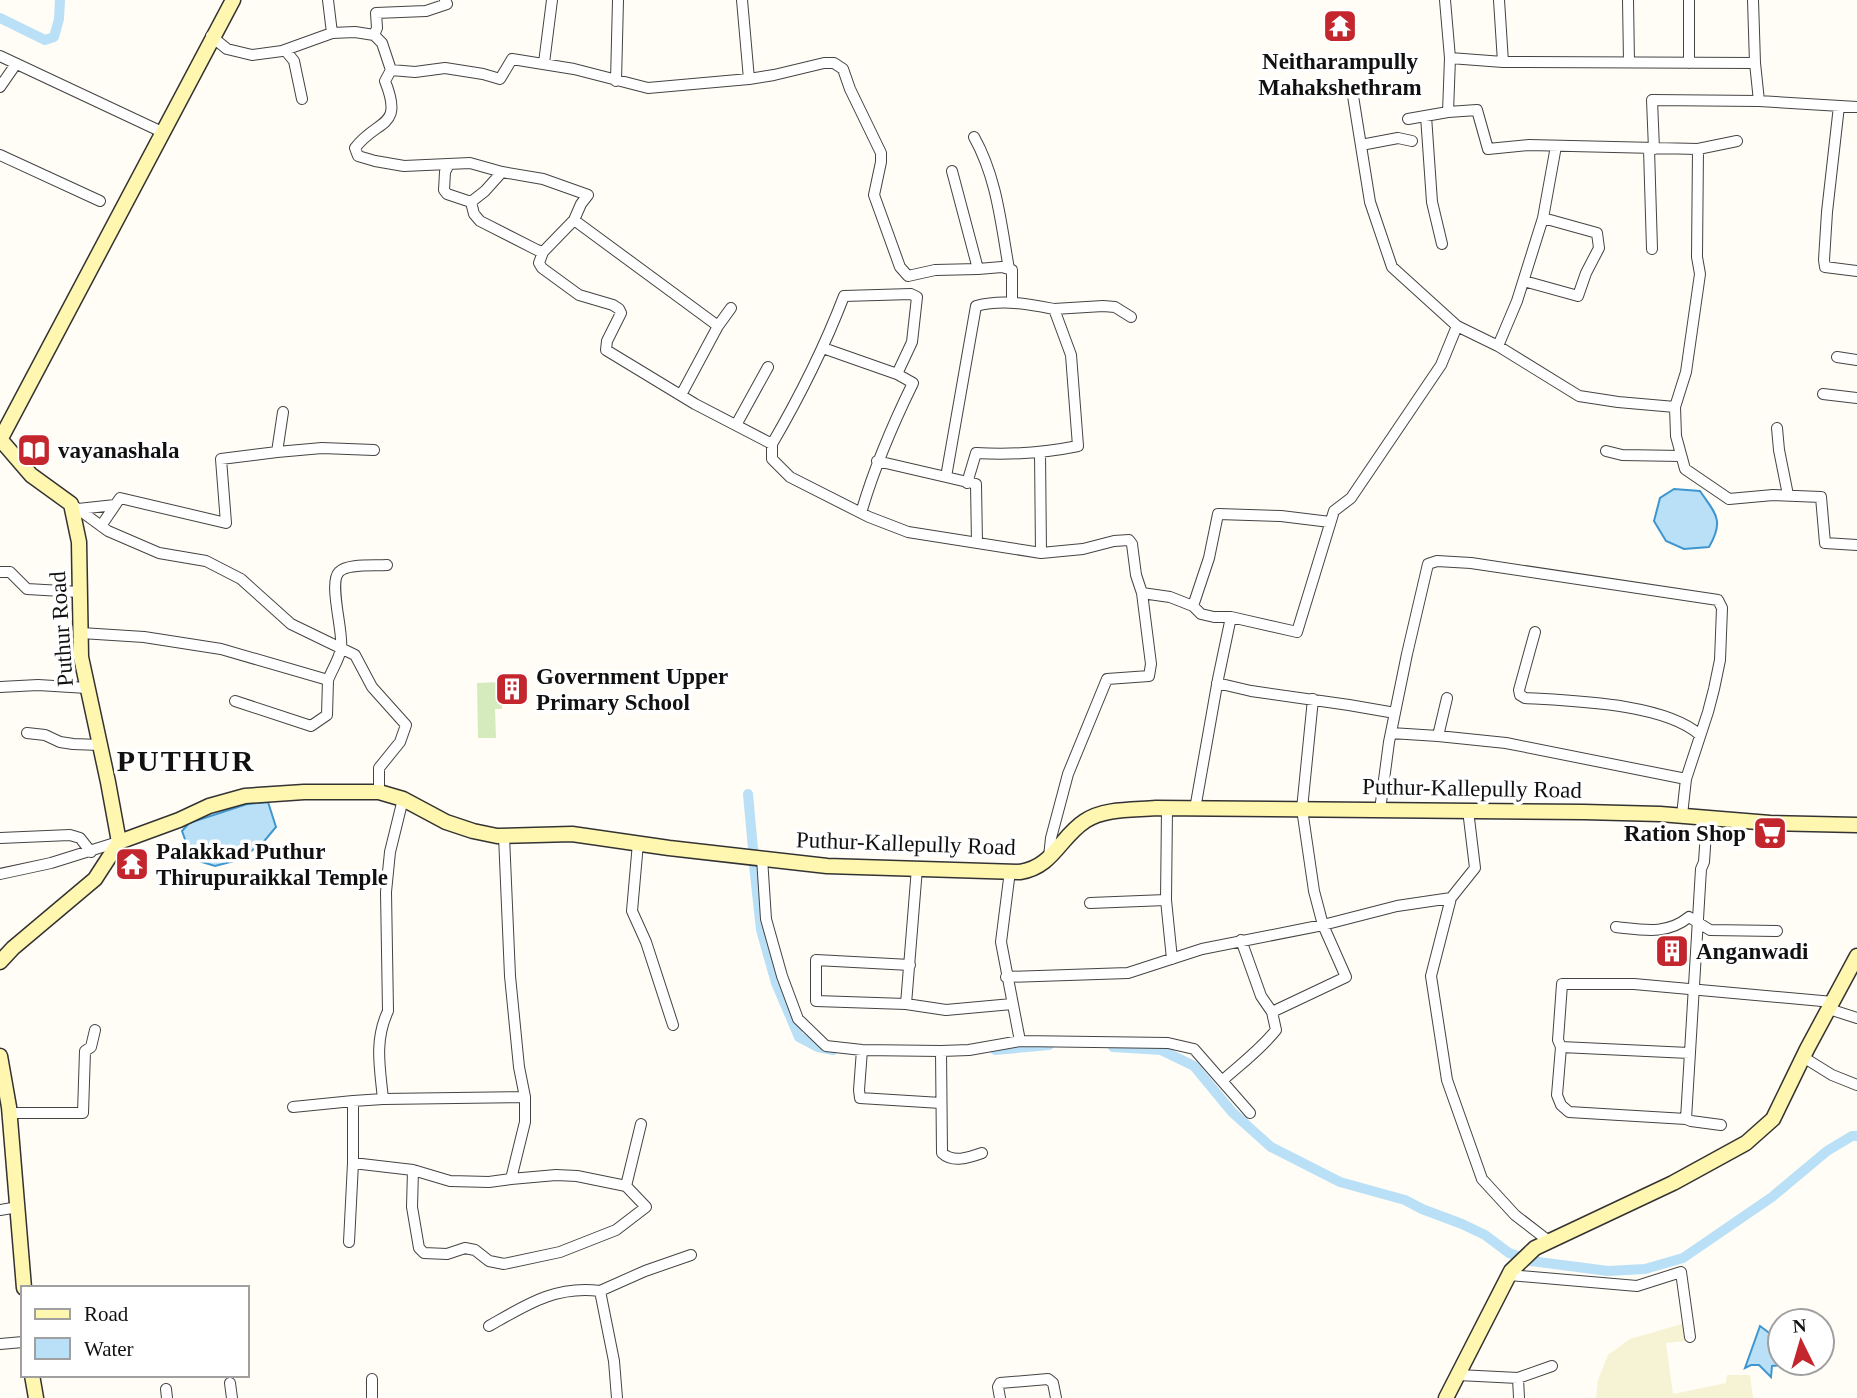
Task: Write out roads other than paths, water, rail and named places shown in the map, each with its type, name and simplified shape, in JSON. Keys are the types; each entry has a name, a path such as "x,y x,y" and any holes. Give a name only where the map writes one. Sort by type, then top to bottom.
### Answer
{"main road":[{"path":"74,506 31,475 0,439 233,0"},
{"name":"Puthur Road","path":"74,506 79,542 81,657 119,842"},
{"name":"Puthur-Kallepully Road","path":"119,842 209,806 244,796 304,792 379,792 403,799 446,822 473,831 505,836 572,834 795,863 859,868 1034,870 1086,820 1103,814 1167,808 1660,814 1770,823 1857,825"},
{"path":"0,962 13,947 95,879 119,842"},
{"path":"1446,1398 1501,1287 1510,1273 1535,1248 1673,1183 1746,1143 1773,1119 1857,956"},
{"path":"0,1056 10,1114 6,1146 18,1207 24,1286"},
{"path":"32,1377 36,1398"}],"street":[{"path":"328,0 332,33"},
{"path":"374,35 377,28 376,13 426,11 447,4 444,0"},
{"path":"544,63 552,0"},
{"path":"616,81 618,0"},
{"path":"742,0 749,79"},
{"path":"1445,0 1450,58 1448,112"},
{"path":"1499,0 1503,62"},
{"path":"1628,0 1629,62"},
{"path":"1689,0 1689,63"},
{"path":"1753,0 1759,101"},
{"path":"211,37 227,49 252,55 285,50 332,33 374,35 382,43 391,70 385,81 392,97 393,108 388,121 355,148 358,156 404,166 470,163 543,179 588,195 574,220 543,252 539,263 542,268 579,295 613,304 620,309 621,313 607,341 606,350 681,395 772,443"},
{"path":"285,50 294,61 302,99"},
{"path":"0,56 162,132"},
{"path":"1450,58 1503,62 1755,63"},
{"path":"391,70 415,72 445,68 500,79 512,59 574,69 648,88 749,79 834,63 843,69 881,153 874,195 900,267 908,276 935,270 1009,269"},
{"path":"0,87 16,64"},
{"path":"1353,96 1370,202 1392,267 1457,326 1498,346 1578,396 1675,407"},
{"path":"1652,249 1652,100 1759,101 1857,107"},
{"path":"1839,106 1824,260 1825,267 1857,271"},
{"path":"1408,119 1477,110 1488,149 1529,145 1698,149 1737,141"},
{"path":"1426,116 1432,202 1443,244"},
{"path":"974,137 986,159 995,194 1009,269 1012,270 1012,302"},
{"path":"1361,145 1398,138 1412,141"},
{"path":"1498,346 1517,301 1543,218 1556,146"},
{"path":"1698,149 1697,257 1700,274 1686,372 1675,407 1676,436 1685,469 1729,499 1773,495 1821,497 1825,543 1857,545"},
{"path":"0,155 100,201"},
{"path":"449,164 445,172 444,190 447,194 471,202"},
{"path":"952,171 978,270"},
{"path":"471,202 502,172"},
{"path":"471,202 474,214 480,221 543,252"},
{"path":"1524,281 1578,296 1586,272 1599,248 1597,233 1543,218"},
{"path":"574,220 718,326"},
{"path":"897,374 912,342 917,297 911,294 844,296 803,390 772,443 772,459 790,477 861,513 908,532 1041,553 1083,549 1114,541 1129,540 1132,544 1136,575 1142,593 1151,664 1149,676 1107,679 1068,774 1051,838 1049,857"},
{"path":"946,477 976,306 991,302 1012,302 1054,309 1103,306 1115,307 1131,317"},
{"path":"681,395 718,326 731,308"},
{"path":"968,482 976,453 1012,454 1078,446 1070,355 1054,309"},
{"path":"1142,593 1170,597 1193,606 1201,614 1231,617 1297,632 1334,511 1351,498 1441,365 1457,326"},
{"path":"823,348 897,374 913,383 877,461 861,513"},
{"path":"1837,356 1857,360"},
{"path":"736,425 768,366"},
{"path":"1823,394 1857,398"},
{"path":"277,452 283,412"},
{"path":"1777,428 1788,495"},
{"path":"101,526 120,498 226,523 221,459 322,449 374,450"},
{"path":"1606,451 1622,455 1681,456"},
{"path":"1040,452 1041,553"},
{"path":"877,461 976,484 977,543"},
{"path":"74,506 115,505"},
{"path":"74,506 108,530 159,553 206,561 241,579 291,624 355,655 372,687 406,725 400,742 379,768 379,792"},
{"path":"1193,606 1209,558 1218,514 1281,516 1330,522"},
{"path":"1380,810 1391,733 1428,564 1437,561 1471,563 1718,600 1723,608 1720,660 1708,712 1686,779 1682,816"},
{"path":"235,701 311,726 327,715 328,680 341,648 336,576 348,567 387,565"},
{"path":"0,572 10,572 27,589 79,592"},
{"path":"1195,808 1231,617"},
{"path":"1535,632 1519,690 1520,695 1525,698 1606,704 1653,713 1689,726 1700,736"},
{"path":"80,633 144,637 221,649 328,680"},
{"path":"1217,683 1251,691 1395,713"},
{"path":"0,687 38,685 88,688"},
{"path":"1438,736 1447,698"},
{"path":"1272,1012 1346,977 1324,925 1314,891 1302,809 1313,699"},
{"path":"27,733 45,735 60,742 100,745"},
{"path":"1391,733 1506,743 1686,779"},
{"path":"383,1099 378,1042 388,1011 386,892 390,852 403,799"},
{"path":"1167,808 1166,900 1172,959"},
{"path":"1468,810 1475,867 1451,898 1431,975 1447,1080 1482,1178 1515,1216 1550,1242"},
{"path":"1686,1119 1707,817"},
{"path":"0,838 70,835 80,838 91,852"},
{"path":"505,836 510,976 519,1067 525,1097 525,1122 511,1178"},
{"path":"0,874 91,852 119,842"},
{"path":"638,843 632,911 646,942 673,1025"},
{"path":"762,858 766,919 782,976 798,1019 825,1046 862,1050 941,1051 969,1050 1020,1041 1168,1043 1194,1049 1250,1113"},
{"path":"906,1004 917,868"},
{"path":"1010,871 1001,942 1020,1041"},
{"path":"1006,977 1128,973 1202,949 1324,925 1397,906 1451,898"},
{"path":"1090,903 1166,900"},
{"path":"1616,927 1667,929 1679,925 1689,916 1710,930 1777,931"},
{"path":"1223,1080 1264,1045 1276,1030 1272,1012 1262,996 1241,940"},
{"path":"910,965 816,960 816,1001 906,1004 946,1010 1012,1004"},
{"path":"1721,1125 1686,1119 1569,1112 1560,1105 1557,1095 1562,984 1634,984 1694,989 1831,1006 1857,1018"},
{"path":"10,1114 83,1113 85,1051 91,1047 95,1030"},
{"path":"1561,1047 1689,1053"},
{"path":"862,1050 860,1098 941,1103"},
{"path":"941,1051 943,1155 965,1160 982,1153"},
{"path":"1803,1057 1832,1075 1857,1085"},
{"path":"293,1107 383,1099 525,1097"},
{"path":"349,1242 353,1101"},
{"path":"626,1186 641,1124"},
{"path":"353,1163 414,1170 450,1181 489,1182 511,1178 576,1176 626,1186 646,1207 616,1230 560,1252 504,1264 489,1262 475,1250 466,1248 447,1254 424,1253 419,1248 412,1207 414,1170"},
{"path":"0,1210 18,1207"},
{"path":"489,1326 540,1298 573,1290 600,1291 691,1255"},
{"path":"1510,1273 1637,1286 1681,1272 1690,1337"},
{"path":"600,1291 614,1360 617,1398"},
{"path":"0,1344 21,1342"},
{"path":"1458,1375 1518,1378 1552,1366"},
{"path":"1518,1378 1519,1398"},
{"path":"372,1379 372,1398"},
{"path":"1000,1398 1000,1383 1048,1379 1053,1383 1056,1398"},
{"path":"230,1383 232,1398"}],"water":[{"path":"1674,489 1700,491 1714,511 1717,523 1709,547 1684,549 1666,541 1654,521 1660,498"},
{"path":"268,802 276,827 261,845 234,861 215,866 195,860 182,831 189,823 247,804"},
{"path":"1760,1326 1766,1330 1766,1372 1759,1365 1745,1368"}],"waterway":[{"path":"0,18 45,40 54,37 60,0"},
{"path":"748,794 753,849"},
{"path":"754,865 761,930 776,983 799,1037 818,1047 833,1050"},
{"path":"995,1050 1049,1045"},
{"path":"1113,1047 1161,1050 1194,1066 1232,1112 1271,1147 1340,1182 1405,1200 1485,1235 1509,1253 1531,1261 1608,1271 1645,1269 1683,1258 1772,1197 1827,1151 1852,1136 1857,1136"}],"place":[{"name":"Neitharampully Mahakshethram","path":"1340,26"},
{"name":"vayanashala","path":"34,450"},
{"name":"Government Upper Primary School","path":"512,689"},
{"name":"Ration Shop","path":"1770,833"},
{"name":"Palakkad Puthur Thirupuraikkal Temple","path":"132,864"},
{"name":"Anganwadi","path":"1672,951"}],"district":[{"name":"PUTHUR","path":"186,761"}]}
